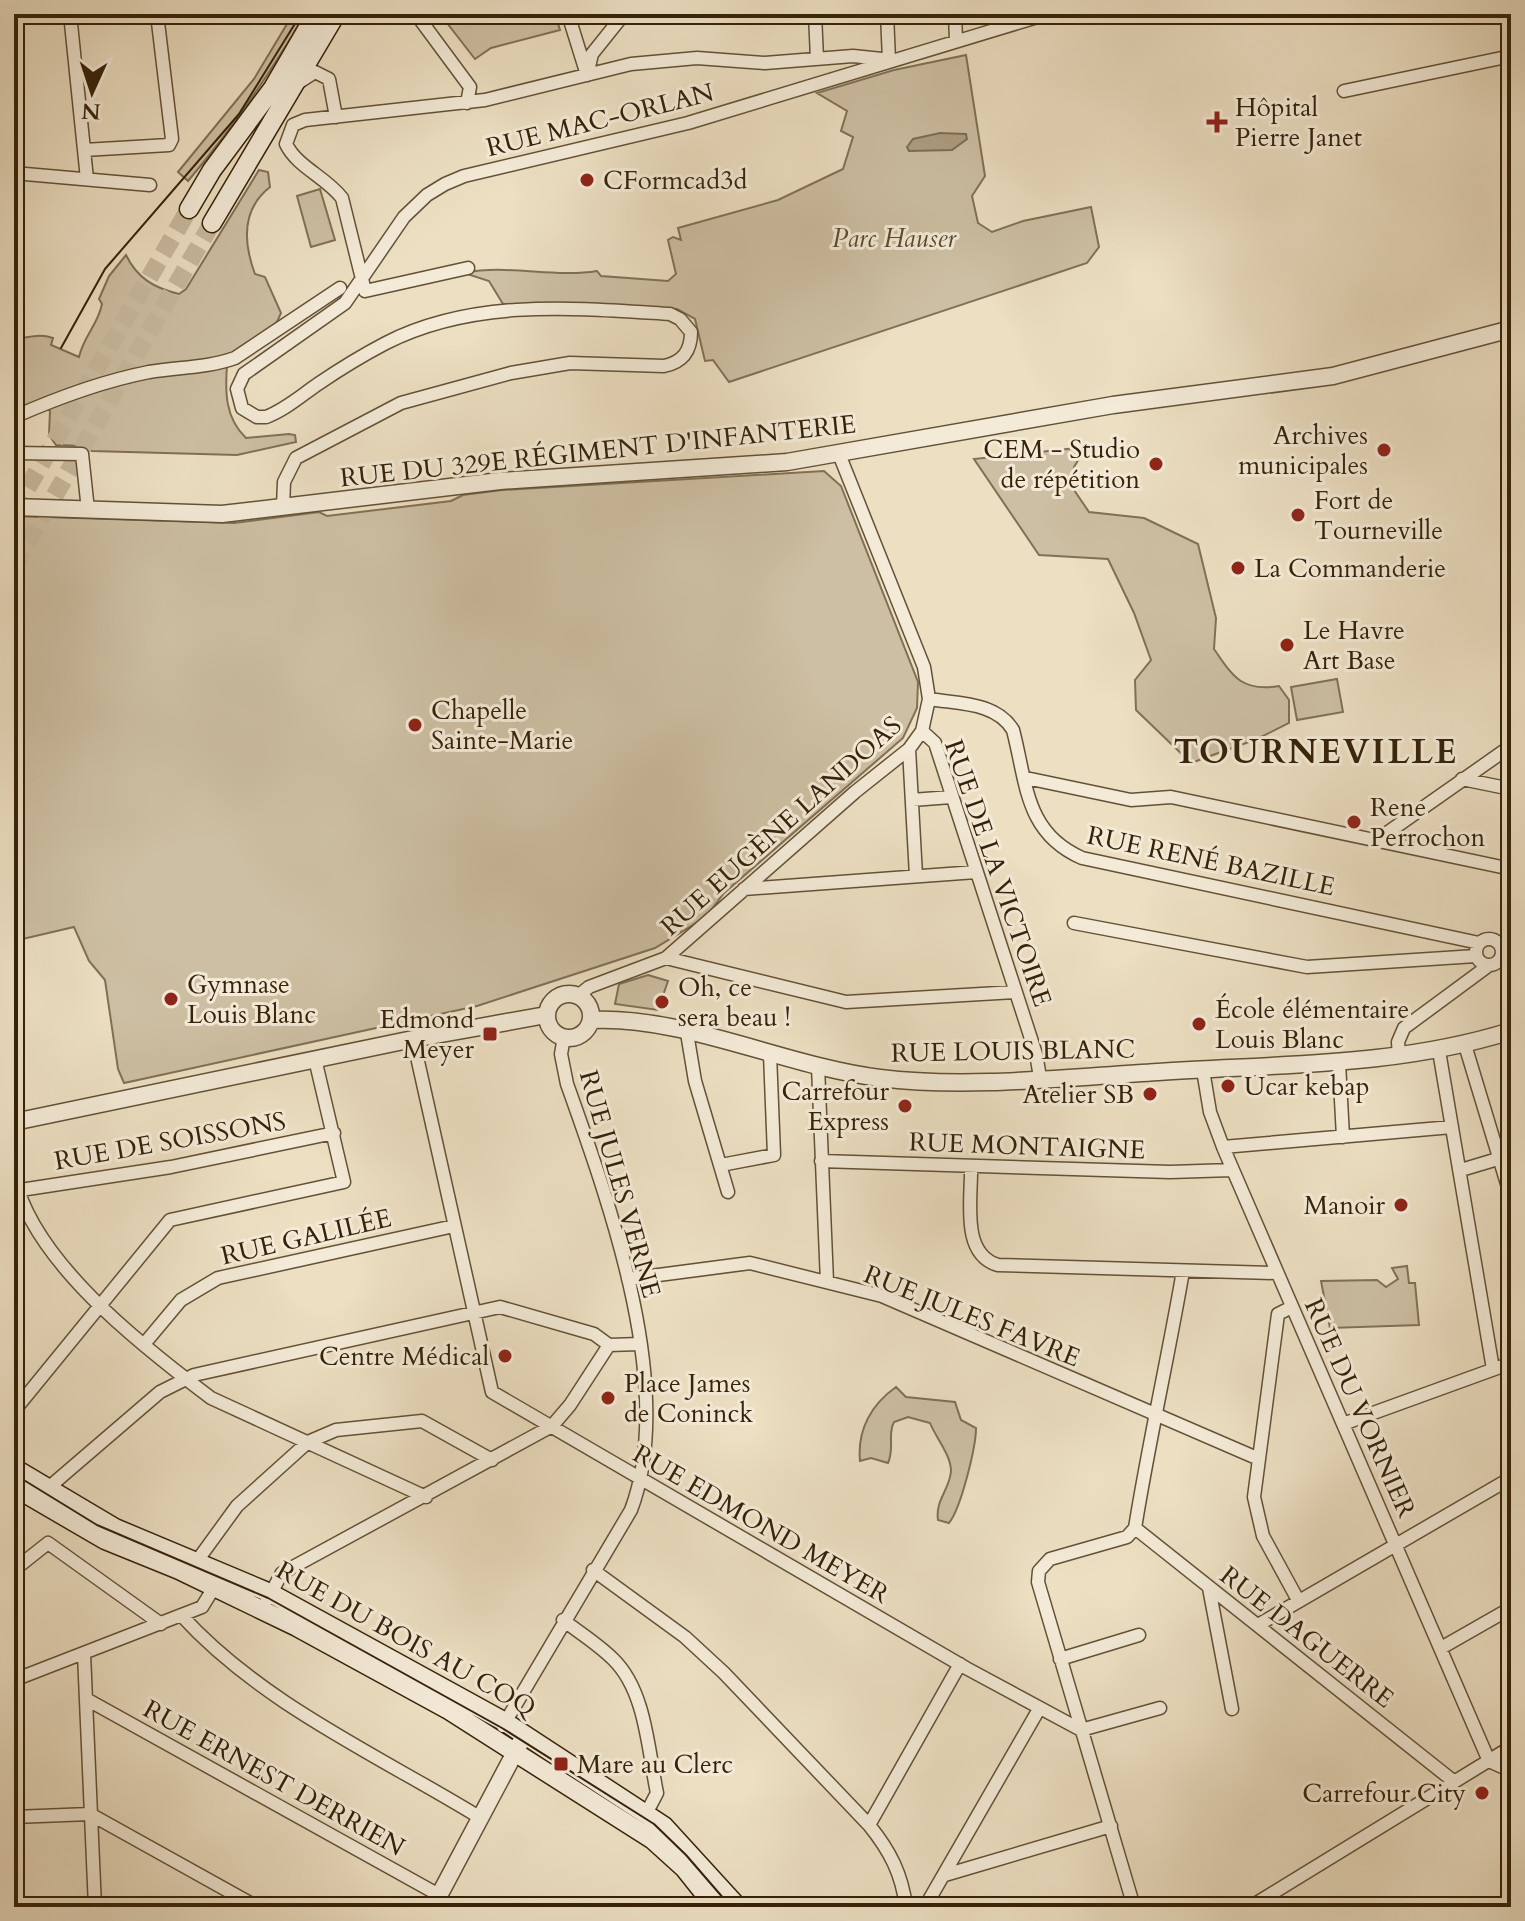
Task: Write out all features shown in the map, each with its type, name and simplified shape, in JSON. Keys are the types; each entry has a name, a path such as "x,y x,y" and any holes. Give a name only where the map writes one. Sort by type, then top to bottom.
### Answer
{"main road":[{"path":"189,209 212,170 273,88 316,14"},
{"path":"212,223 336,14"},
{"name":"RUE DU BOIS AU COQ","path":"14,1468 115,1528 270,1593 505,1722 647,1812 683,1843 738,1907"},
{"name":"RUE DU BOIS AU COQ","path":"14,1487 105,1540 179,1570 411,1688 653,1840 684,1868 715,1907"}],"street":[{"path":"70,14 87,179"},
{"path":"84,150 169,145 172,139 157,14"},
{"path":"416,14 470,87 467,103"},
{"path":"568,14 587,75"},
{"path":"587,75 592,54 624,14"},
{"path":"815,14 817,59"},
{"path":"468,268 365,291 342,198 333,185 291,155 286,144 293,125 336,117 467,103 631,64 697,58 765,63 853,56 889,60 887,14"},
{"path":"955,14 956,41"},
{"name":"RUE MAC-ORLAN","path":"283,507 284,482 296,458 401,403 536,368 570,363 675,364 688,351 691,342 687,325 670,314 540,308 500,311 436,325 391,341 346,365 266,417 257,417 242,408 237,389 244,374 332,314 362,282 404,217 427,195 464,176 688,123 1047,14"},
{"path":"1344,91 1511,56"},
{"path":"280,110 307,74 315,72 324,74 332,86 336,117"},
{"path":"14,173 150,185"},
{"path":"14,417 56,398 127,378 216,365 235,358 340,288"},
{"name":"RUE DU 329E RÉGIMENT D'INFANTERIE","path":"14,507 222,514 500,481 697,469 839,454 1113,405 1333,376 1511,329"},
{"path":"14,453 82,454 88,510"},
{"name":"RUE EUGÈNE LANDOAS","path":"578,996 589,987 666,958 909,749 922,731 929,699 924,667 839,454"},
{"name":"RUE RENÉ BAZILLE","path":"929,699 999,713 1013,730 1034,818 1053,842 1082,858 1477,950"},
{"name":"RUE DE LA VICTOIRE","path":"922,731 935,743 1040,1077"},
{"path":"1377,840 1511,746"},
{"path":"909,749 916,876"},
{"path":"1026,778 1131,800 1171,797 1511,869"},
{"path":"1462,779 1511,789"},
{"path":"912,800 951,797"},
{"path":"744,889 976,872"},
{"path":"1074,923 1307,967 1477,950 1499,962"},
{"path":"1399,1056 1398,1042 1404,1028 1499,962 1504,943 1486,939 1477,950"},
{"path":"666,958 846,1002 1015,992"},
{"path":"560,995 578,996 590,1008 591,1020 579,1036 564,1037 551,1029 546,1015 550,1003 560,995"},
{"path":"14,1122 413,1039 546,1015"},
{"name":"RUE LOUIS BLANC","path":"591,1020 642,1024 818,1066 915,1082 1339,1063 1439,1051 1511,1031"},
{"path":"687,1033 695,1081 728,1192"},
{"name":"RUE JULES VERNE","path":"564,1037 561,1054 567,1084 628,1279 640,1344"},
{"name":"RUE EDMOND MEYER","path":"413,1039 492,1392 960,1664 1081,1730"},
{"path":"1465,1045 1497,1160 1511,1197"},
{"path":"1439,1051 1493,1369"},
{"path":"721,1165 774,1155 770,1054"},
{"path":"14,1411 170,1220 344,1182 315,1059"},
{"path":"1339,1063 1343,1137"},
{"path":"818,1066 827,1282"},
{"name":"RUE DU VORNIER","path":"1203,1070 1210,1112 1232,1170 1489,1761"},
{"path":"1223,1147 1452,1127"},
{"name":"RUE DE SOISSONS","path":"16,1190 171,1167 334,1133"},
{"path":"1461,1170 1511,1155"},
{"name":"RUE MONTAIGNE","path":"821,1161 1170,1172 1232,1170"},
{"path":"971,1166 973,1238 979,1255 988,1262 1276,1273"},
{"path":"14,1175 16,1190 36,1233 60,1266 185,1379 211,1398 426,1497"},
{"name":"RUE GALILÉE","path":"145,1343 181,1300 218,1278 454,1226"},
{"name":"RUE JULES FAVRE","path":"628,1279 750,1263 882,1296 1259,1459"},
{"path":"1134,1907 1038,1582 1039,1571 1050,1559 1127,1537 1135,1528 1153,1415 1162,1393 1183,1271"},
{"path":"47,1489 160,1392 185,1379 500,1307 594,1334 609,1345 640,1344 644,1424 641,1480 631,1510 563,1620 494,1742"},
{"path":"1292,1307 1278,1314 1254,1497 1257,1517 1298,1600"},
{"path":"261,1611 282,1573 552,1426 609,1345"},
{"path":"1343,1424 1511,1363"},
{"path":"197,1561 237,1506 308,1442 336,1430 422,1421 492,1460"},
{"path":"1258,1625 1511,1478"},
{"name":"RUE DAGUERRE","path":"1135,1528 1452,1780"},
{"path":"14,1570 48,1543 161,1624"},
{"path":"593,1570 685,1637 724,1673 869,1825 890,1852 901,1875 906,1907"},
{"path":"14,1680 202,1607 223,1571"},
{"path":"1209,1588 1232,1709"},
{"path":"1441,1648 1511,1608"},
{"path":"181,1615 214,1651 264,1689 479,1817"},
{"path":"563,1620 613,1659 627,1677 638,1700 657,1793 647,1812"},
{"path":"1060,1659 1139,1635"},
{"path":"84,1654 95,1907"},
{"path":"869,1825 960,1664"},
{"name":"RUE ERNEST DERRIEN","path":"88,1700 436,1901"},
{"path":"1081,1730 1160,1708"},
{"path":"925,1907 1039,1709"},
{"path":"436,1901 525,1735"},
{"path":"1250,1907 1452,1780 1511,1747"},
{"path":"1489,1761 1511,1771"},
{"path":"14,1817 90,1814 257,1907"},
{"path":"945,1875 1111,1826"}],"green space":[{"path":"293,14 305,14 250,100 188,181 178,172 254,79"},
{"path":"440,14 555,14 560,30 491,48 475,59"},
{"name":"Parc Hauser","path":"966,55 985,176 972,196 978,223 992,232 1023,221 1091,207 1099,247 1087,263 729,382 713,360 705,361 695,319 677,309 503,304 489,281 464,273 497,270 597,271 601,276 668,281 676,274 668,240 673,237 681,240 678,228 778,200 843,169 853,137 841,131 847,111 817,93 894,70"},
{"path":"259,170 268,172 270,187 254,205 250,216 248,250 255,274 265,277 281,313 277,322 227,365 228,404 234,422 246,438 289,434 295,435 296,442 237,455 92,451 84,446 56,445 49,435 50,411 41,403 14,411 14,339 53,338 51,345 79,357 100,311 102,304 99,299 109,276 126,255 135,270 147,281 179,294 186,289"},
{"path":"320,189 335,240 311,247 297,196"},
{"path":"1086,447 1074,467 1072,487 1089,512 1144,518 1198,544 1216,618 1214,649 1233,675 1247,684 1256,687 1279,686 1289,700 1289,723 1257,739 1191,763 1136,710 1135,680 1151,660 1134,613 1108,559 1039,555 974,459"},
{"path":"824,471 841,486 918,682 917,708 903,738 724,893 706,917 655,948 477,1006 124,1083 118,1069 105,980 89,961 74,927 14,941 14,516 234,523 319,512 327,516 451,501 463,495 502,490"},
{"path":"1337,679 1343,712 1297,720 1291,687"},
{"path":"648,975 668,981 658,1010 615,1004 619,984"},
{"path":"1407,1266 1409,1283 1415,1283 1419,1325 1330,1328 1321,1281 1377,1280 1386,1287 1398,1279 1392,1268"},
{"path":"896,1387 906,1397 955,1402 961,1420 976,1428 967,1477 949,1523 938,1520 938,1513 950,1477 950,1465 930,1423 908,1417 894,1422 888,1463 871,1458 860,1461 861,1438 868,1418 880,1401"}],"shaded area":[{"path":"940,133 966,134 967,139 952,150 909,151 907,147 913,139"}],"tunnel":[{"path":"14,511 189,209"},
{"path":"14,566 212,223"}],"tram line":[{"path":"61,348 105,269 239,114 301,14"},
{"path":"14,1474 97,1525 268,1598 502,1728 654,1824 731,1907"}],"place":[{"name":"Hôpital Pierre Janet","path":"1217,122"},
{"name":"CFormcad3d","path":"587,180"},
{"name":"Archives municipales","path":"1384,450"},
{"name":"CEM - Studio de répétition","path":"1156,464"},
{"name":"Fort de Tourneville","path":"1298,515"},
{"name":"La Commanderie","path":"1238,568"},
{"name":"Le Havre Art Base","path":"1287,645"},
{"name":"Chapelle Sainte-Marie","path":"415,725"},
{"name":"Rene Perrochon","path":"1354,822"},
{"name":"Gymnase Louis Blanc","path":"171,999"},
{"name":"Oh, ce sera beau !","path":"662,1002"},
{"name":"École élémentaire Louis Blanc","path":"1199,1024"},
{"name":"Edmond Meyer","path":"490,1034"},
{"name":"Ucar kebap","path":"1228,1086"},
{"name":"Atelier SB","path":"1150,1094"},
{"name":"Carrefour Express","path":"905,1106"},
{"name":"Manoir","path":"1401,1205"},
{"name":"Centre Médical","path":"505,1356"},
{"name":"Place James de Coninck","path":"608,1398"},
{"name":"Mare au Clerc","path":"561,1764"},
{"name":"Carrefour City","path":"1482,1793"}],"district":[{"name":"TOURNEVILLE","path":"1316,752"}]}
